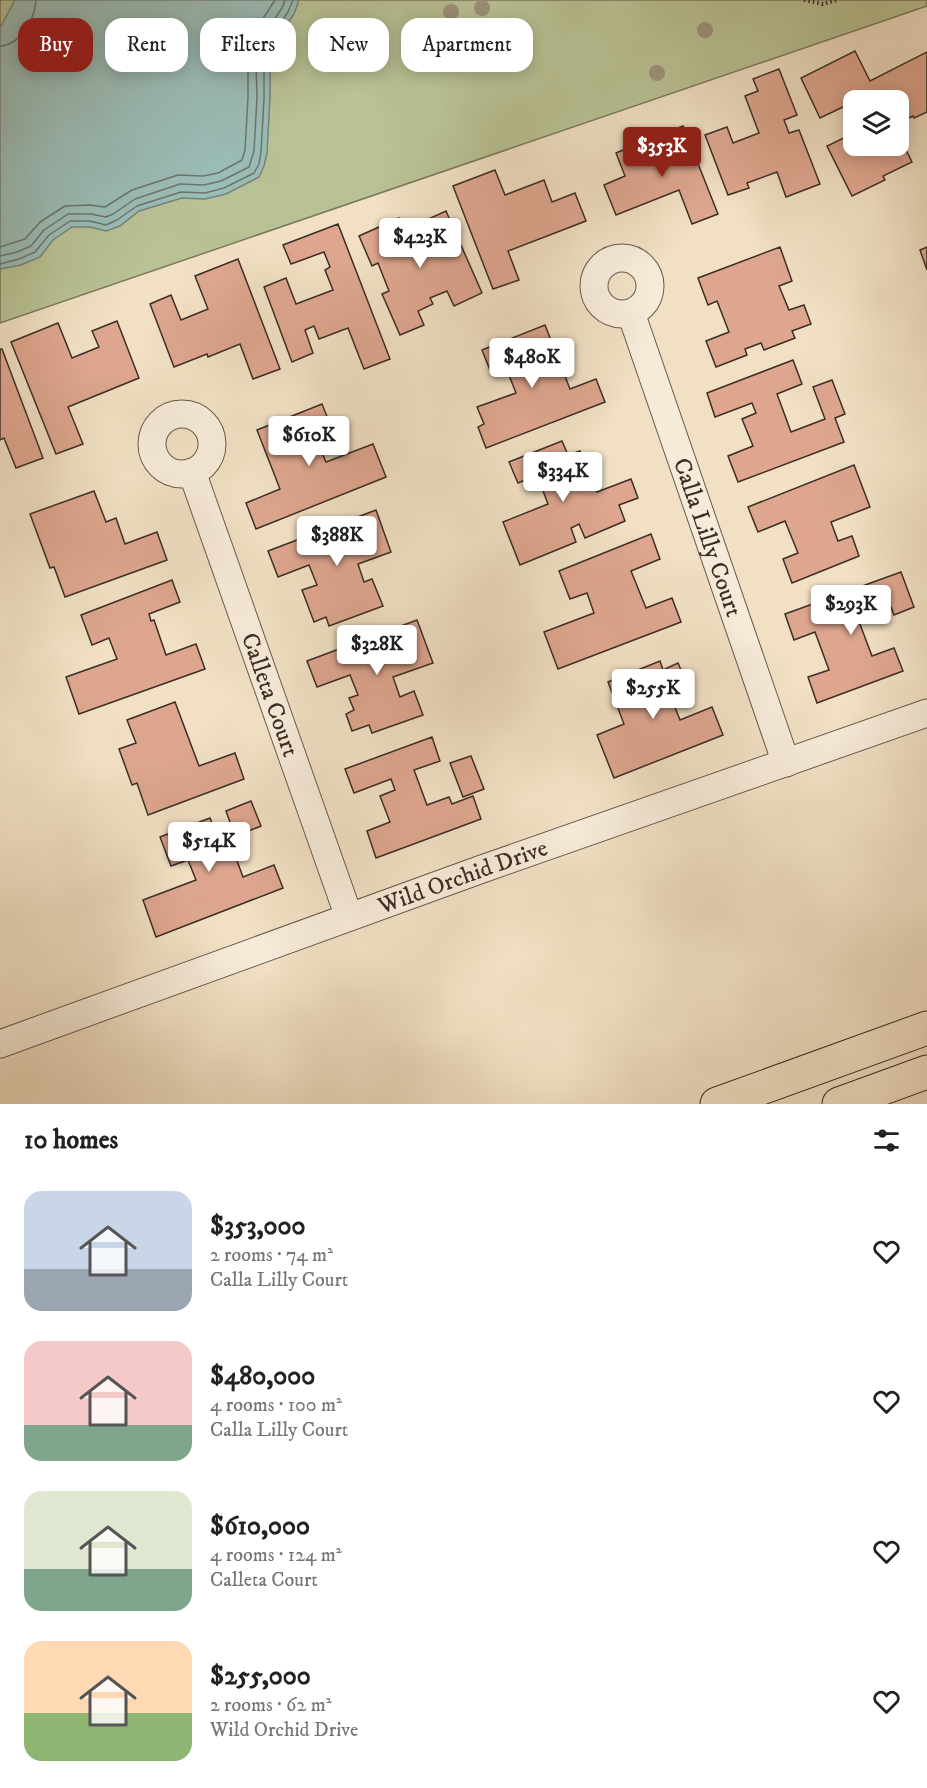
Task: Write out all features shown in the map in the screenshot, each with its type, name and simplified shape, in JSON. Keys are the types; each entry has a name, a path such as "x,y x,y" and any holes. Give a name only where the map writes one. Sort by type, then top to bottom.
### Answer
{"highway":[{"path":"717,1104 927,1028"},
{"path":"839,1104 927,1072"}],"street":[{"name":"Calla Lilly Court","path":"631,313 786,762"},
{"name":"Calleta Court","path":"192,472 349,917"},
{"name":"Wild Orchid Drive","path":"0,1044 349,917 927,713"}],"path":[{"path":"804,0 823,4 837,0"}],"green space":[{"path":"0,0 927,0 927,6 0,323"}],"water":[{"path":"15,0 299,0 291,18 200,18 200,72 270,72 267,153 259,177 226,194 205,199 182,198 139,211 120,226 106,231 90,227 72,227 53,240 40,257 21,265 0,269 0,28"}],"building":[{"path":"855,51 870,81 927,52 927,112 909,118 909,90 843,90 843,107 820,118 801,78"},
{"path":"779,69 797,115 784,120 789,133 799,130 820,184 786,197 777,172 747,183 749,188 728,195 705,135 727,127 733,143 759,133 745,96 758,91 753,79"},
{"path":"683,126 718,214 692,224 679,190 616,215 604,185 625,176 616,153 635,145 641,159 660,151 654,137"},
{"path":"843,138 843,156 909,156 912,162 883,176 885,180 852,196 827,146"},
{"path":"495,170 505,195 544,180 552,202 575,193 586,221 508,251 519,280 493,289 453,186"},
{"path":"446,211 482,293 454,306 447,291 430,298 433,304 418,311 424,325 400,335 382,294 389,291 378,263 372,266 359,236 399,218 411,247 434,237 426,220"},
{"path":"338,224 390,359 364,369 348,328 319,339 314,326 305,330 313,353 292,362 264,287 286,278 296,304 333,290 325,270 330,267 324,252 291,264 283,245"},
{"path":"780,247 792,281 779,286 789,310 804,305 811,324 792,331 795,338 764,350 761,343 745,349 747,355 716,367 706,341 729,332 717,301 708,305 698,278"},
{"path":"927,247 927,270 920,250"},
{"path":"238,259 280,369 253,379 240,344 174,367 150,304 171,295 181,320 208,309 195,276"},
{"path":"117,321 139,378 68,407 83,444 56,454 11,342 58,323 72,358 99,347 92,331"},
{"path":"545,325 570,389 596,379 605,402 486,448 478,427 484,424 477,407 516,393 505,365 490,370 482,350"},
{"path":"0,349 2,349 43,458 16,468 4,438 0,440"},
{"path":"793,360 802,384 777,394 791,432 825,419 813,387 832,380 845,414 835,418 844,442 738,482 728,456 753,446 742,419 756,413 752,403 715,417 707,393"},
{"path":"322,404 334,434 317,441 326,462 373,444 386,477 256,529 246,503 280,489 257,430"},
{"path":"562,441 568,455 580,451 597,492 631,479 638,498 619,505 625,521 585,538 579,524 571,528 576,542 520,565 503,522 548,504 537,475 518,483 509,462"},
{"path":"854,465 870,507 831,522 838,541 852,536 859,556 792,583 783,559 798,553 785,521 758,532 748,507"},
{"path":"94,491 106,522 116,518 125,544 157,532 167,560 65,597 54,567 50,568 30,514"},
{"path":"376,510 391,552 358,564 364,582 372,579 383,606 329,626 326,617 314,622 302,590 317,585 309,565 278,577 268,551"},
{"path":"651,534 660,559 631,571 646,608 672,598 681,622 558,669 544,632 594,613 587,593 570,599 559,571"},
{"path":"901,572 914,607 894,615 891,607 858,619 872,656 894,648 903,671 817,703 808,677 829,670 815,632 794,640 785,614"},
{"path":"172,580 180,602 149,614 151,621 154,620 166,655 196,644 205,669 79,714 66,677 117,659 109,638 92,645 81,615"},
{"path":"417,620 433,663 393,677 400,697 414,691 423,715 372,733 369,725 352,731 346,714 354,710 349,698 358,695 350,675 317,687 307,661"},
{"path":"660,661 663,670 678,663 687,684 678,687 683,699 673,702 680,720 712,707 723,735 614,778 597,735 624,724 608,682"},
{"path":"175,702 199,766 235,753 244,779 148,815 137,783 132,785 119,749 136,743 127,720"},
{"path":"432,737 440,761 414,770 427,805 449,797 452,804 473,796 481,819 376,858 367,831 390,822 380,796 395,790 391,779 354,793 345,769"},
{"path":"471,756 484,789 463,797 450,763"},
{"path":"251,801 261,826 229,839 243,877 274,865 283,888 156,937 143,900 196,880 188,860 171,866 160,837 210,818 215,831 231,825 226,811"}]}
